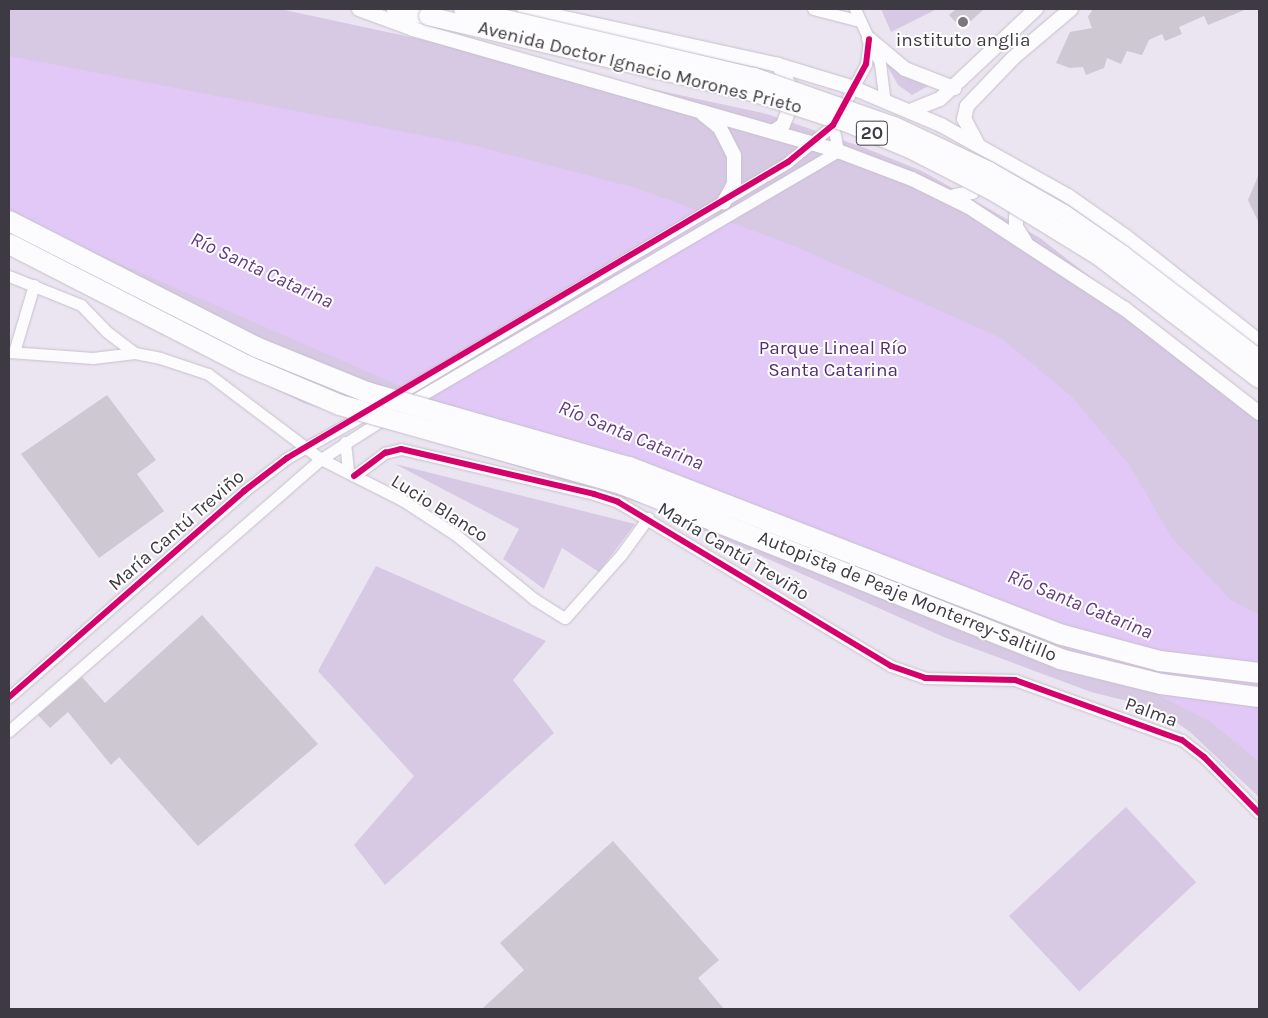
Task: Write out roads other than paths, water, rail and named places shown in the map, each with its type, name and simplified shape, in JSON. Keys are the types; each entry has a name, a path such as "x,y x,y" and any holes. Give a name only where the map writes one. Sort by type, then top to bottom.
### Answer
{"highway":[{"name":"Autopista de Peaje Monterrey-Saltillo","path":"9,220 256,347 359,389 630,467 1059,634 1160,661 1259,673"},
{"name":"Autopista de Peaje Monterrey-Saltillo","path":"9,244 243,364 340,405 620,484 1060,659 1161,684 1259,697"}],"main road":[{"name":"Avenida Doctor Ignacio Morones Prieto","path":"396,9 752,92 845,122 910,149 996,192 1100,257 1259,378"},
{"name":"Avenida Doctor Ignacio Morones Prieto","path":"463,9 754,77 894,126 989,171 1064,214 1123,255 1259,358"}],"street":[{"name":"20","path":"360,9 413,29 838,151 952,197 1028,244 1125,309 1259,413"},
{"name":"Avenida Doctor Ignacio Morones Prieto","path":"524,9 778,64 851,87 910,111 979,146 1068,196 1125,236 1259,341"},
{"path":"814,9 860,21"},
{"path":"855,9 880,64 885,101"},
{"path":"910,111 940,99 954,88 1036,9"},
{"path":"952,197 972,192 985,180 986,164 979,146 964,119 968,106 1013,58 1071,9"},
{"path":"868,39 905,69 954,88"},
{"path":"9,731 321,459 344,442 838,151 833,125 851,87 866,64 868,39"},
{"path":"773,132 783,125 792,102 792,90 778,64"},
{"path":"694,109 720,128 733,150 736,174 731,194 720,205"},
{"name":"María Cantú Treviño","path":"9,697 244,491 287,458 306,449 720,205 812,144 833,125"},
{"path":"1028,244 1016,227 1019,208 1034,196 1068,196"},
{"path":"9,276 82,305 107,332 135,353"},
{"path":"11,352 34,285"},
{"name":"Lucio Blanco","path":"11,352 93,358 135,353 194,368 221,381 321,459 355,476 450,530 534,599 565,618 621,555 648,518"},
{"path":"344,442 355,476"},
{"name":"María Cantú Treviño","path":"355,476 395,456 435,459 594,494 648,518 891,666 925,678 1015,680 1094,708"},
{"name":"Palma","path":"1094,708 1182,740 1204,757 1259,813"}],"water":[{"name":"Río Santa Catarina","path":"9,56 472,145 636,188 792,245 1001,338 1072,397 1130,466 1172,538 1231,600 1259,615 1259,762 1211,722 972,599 414,392 43,230 9,219"}],"place":[{"name":"instituto anglia","path":"963,22"}],"park label":[{"name":"Parque Lineal Río Santa Catarina","path":"833,360"}]}
